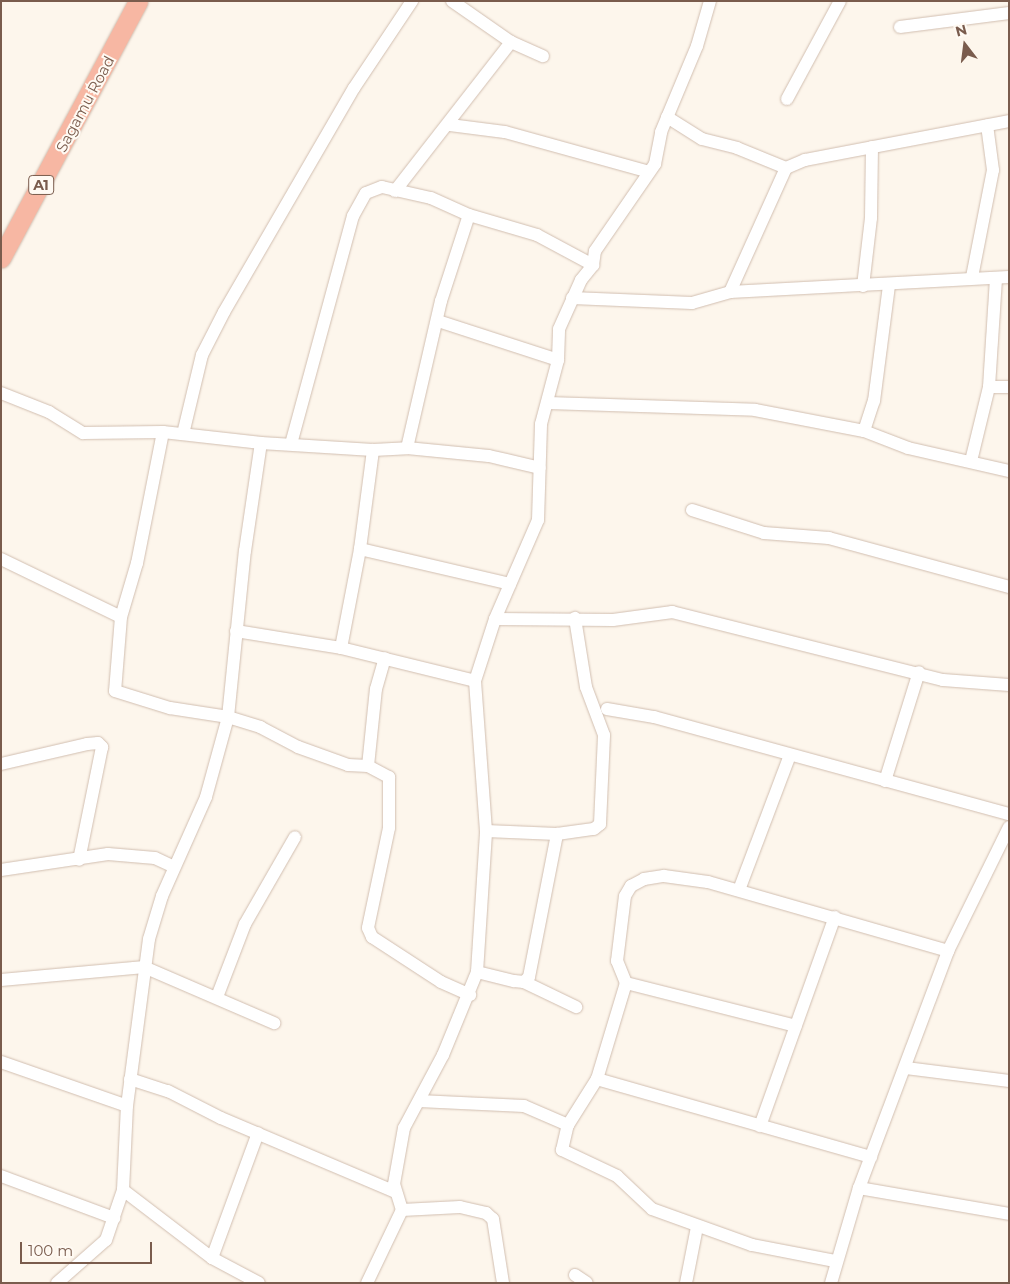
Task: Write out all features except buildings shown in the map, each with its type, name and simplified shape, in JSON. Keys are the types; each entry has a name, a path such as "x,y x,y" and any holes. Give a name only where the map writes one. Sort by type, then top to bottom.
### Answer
{"highway":[{"name":"Sagamu Road","path":"1,258 6,239 138,1"}],"street":[{"path":"184,434 202,355 224,312 354,88 412,1"},
{"path":"452,1 511,42 543,56"},
{"path":"367,1283 402,1210 395,1192 404,1128 470,996 477,972 486,832 475,681 495,619 538,520 541,424 558,360 556,338 572,298 593,265 595,250 655,164 667,117 697,46 710,1"},
{"path":"787,99 840,1"},
{"path":"900,27 1009,13"},
{"path":"395,191 450,125 511,42"},
{"path":"667,117 702,139 737,148 786,168"},
{"path":"730,292 786,168 805,160 1009,121"},
{"path":"450,125 505,132 649,172"},
{"path":"972,277 993,170 986,125"},
{"path":"862,286 871,218 872,147"},
{"path":"291,444 359,201 382,187 431,198 469,215 536,235 593,265"},
{"path":"407,448 438,321 441,301 469,215"},
{"path":"572,298 692,303 730,292 889,285 972,277 1009,277"},
{"path":"971,461 989,387 996,278"},
{"path":"864,430 874,400 889,285"},
{"path":"438,321 509,347 558,360"},
{"path":"989,387 1009,387"},
{"path":"1,393 48,412 83,433 163,432 261,443 373,450 407,448 489,456 540,468"},
{"path":"548,403 682,410 729,407 864,430 908,448 1009,471"},
{"path":"163,432 137,563 121,617 115,691 170,708 228,717 340,762 368,766 389,777 392,796 368,928 372,937 441,982 470,996"},
{"path":"57,1283 106,1240 123,1190 127,1106 149,939 174,867 206,797 228,717 236,631 261,443"},
{"path":"342,648 360,549 373,450"},
{"path":"692,510 764,533 829,538 1009,587"},
{"path":"360,549 510,584"},
{"path":"1,559 121,617"},
{"path":"495,619 574,618 613,620 672,612 919,672 943,680 1009,685"},
{"path":"486,832 557,834 594,829 604,814 604,735 586,687 574,618"},
{"path":"236,631 342,648 475,681"},
{"path":"368,766 376,689 385,658"},
{"path":"885,781 919,672"},
{"path":"607,709 654,717 1009,814"},
{"path":"1,764 98,742 102,747 80,860"},
{"path":"739,890 790,755"},
{"path":"830,1283 835,1261 859,1188 906,1068 948,951 1009,827"},
{"path":"524,982 529,977 557,834"},
{"path":"217,997 245,924 295,838"},
{"path":"1,870 124,855 155,858 174,867"},
{"path":"835,1261 752,1245 697,1227 652,1209 617,1176 562,1150 568,1125 598,1079 626,983 617,962 625,896 631,886 644,878 664,876 739,890 948,951"},
{"path":"760,1126 835,918"},
{"path":"1,980 144,967 274,1023"},
{"path":"477,972 524,982 576,1008"},
{"path":"626,983 796,1026"},
{"path":"1,1062 127,1106"},
{"path":"906,1068 1009,1081"},
{"path":"130,1079 168,1091 258,1133 395,1192"},
{"path":"598,1079 871,1157"},
{"path":"419,1101 524,1106 568,1125"},
{"path":"212,1258 258,1133"},
{"path":"1,1176 114,1218"},
{"path":"859,1188 1009,1214"},
{"path":"123,1190 212,1258 259,1283"},
{"path":"402,1210 460,1207 486,1213 493,1219 503,1283"},
{"path":"686,1283 697,1227"},
{"path":"575,1275 587,1283"}]}
